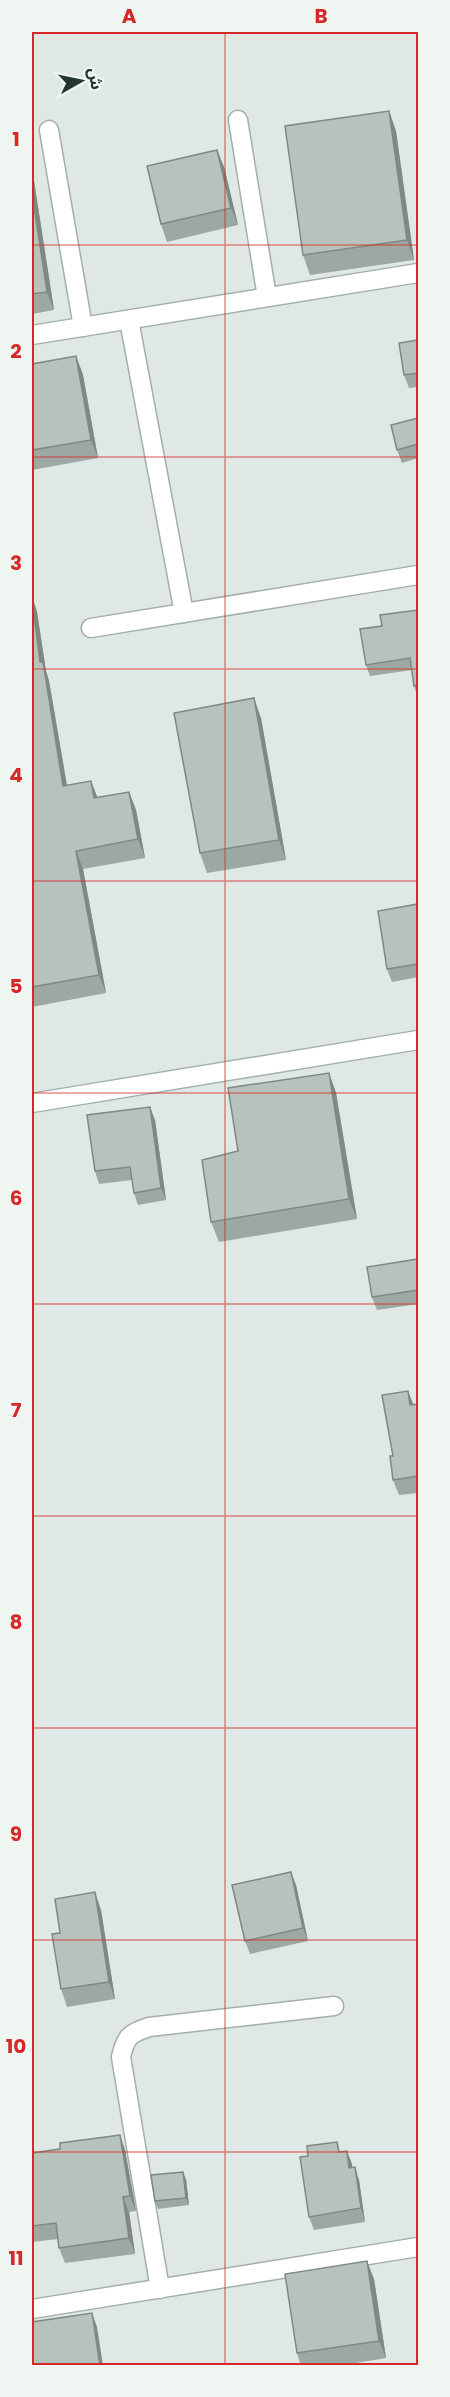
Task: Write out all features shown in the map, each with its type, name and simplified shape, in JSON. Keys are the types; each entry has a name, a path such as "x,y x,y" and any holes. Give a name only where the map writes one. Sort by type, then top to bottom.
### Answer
{"street":[{"path":"238,120 267,297"},
{"path":"49,130 83,327"},
{"path":"32,335 418,273"},
{"path":"129,320 184,613"},
{"path":"91,628 418,575"},
{"path":"32,1103 418,1040"},
{"path":"160,2289 121,2057 125,2040 134,2032 150,2027 334,2006"},
{"path":"32,2309 418,2247"}],"building":[{"path":"389,111 407,240 303,255 285,126"},
{"path":"217,150 231,208 161,224 147,166"},
{"path":"32,193 47,292 32,294"},
{"path":"418,340 418,373 404,375 399,343"},
{"path":"76,356 91,440 32,450 32,364"},
{"path":"418,418 418,444 397,450 391,425"},
{"path":"32,599 40,662 43,662 63,786 91,781 94,798 129,792 138,839 76,851 99,975 32,987"},
{"path":"418,610 418,685 414,686 410,658 366,665 360,629 382,626 380,615"},
{"path":"254,698 279,840 200,853 174,713"},
{"path":"418,904 418,964 387,969 378,911"},
{"path":"329,1073 349,1199 211,1222 202,1160 238,1151 228,1088"},
{"path":"150,1107 161,1188 134,1193 130,1167 95,1171 87,1115"},
{"path":"418,1259 418,1290 372,1297 367,1267"},
{"path":"408,1391 410,1405 418,1404 418,1476 393,1480 390,1456 393,1456 382,1395"},
{"path":"291,1872 303,1928 245,1941 232,1885"},
{"path":"95,1892 109,1982 61,1989 52,1934 60,1933 55,1899"},
{"path":"120,2135 130,2196 123,2197 129,2238 59,2248 56,2223 32,2226 32,2153 60,2149 60,2143"},
{"path":"337,2142 339,2152 347,2151 349,2168 355,2167 361,2208 309,2217 300,2157 308,2156 307,2146"},
{"path":"183,2172 186,2198 155,2201 151,2175"},
{"path":"367,2261 379,2341 297,2353 285,2274"},
{"path":"92,2313 100,2366 32,2366 32,2322"}]}
